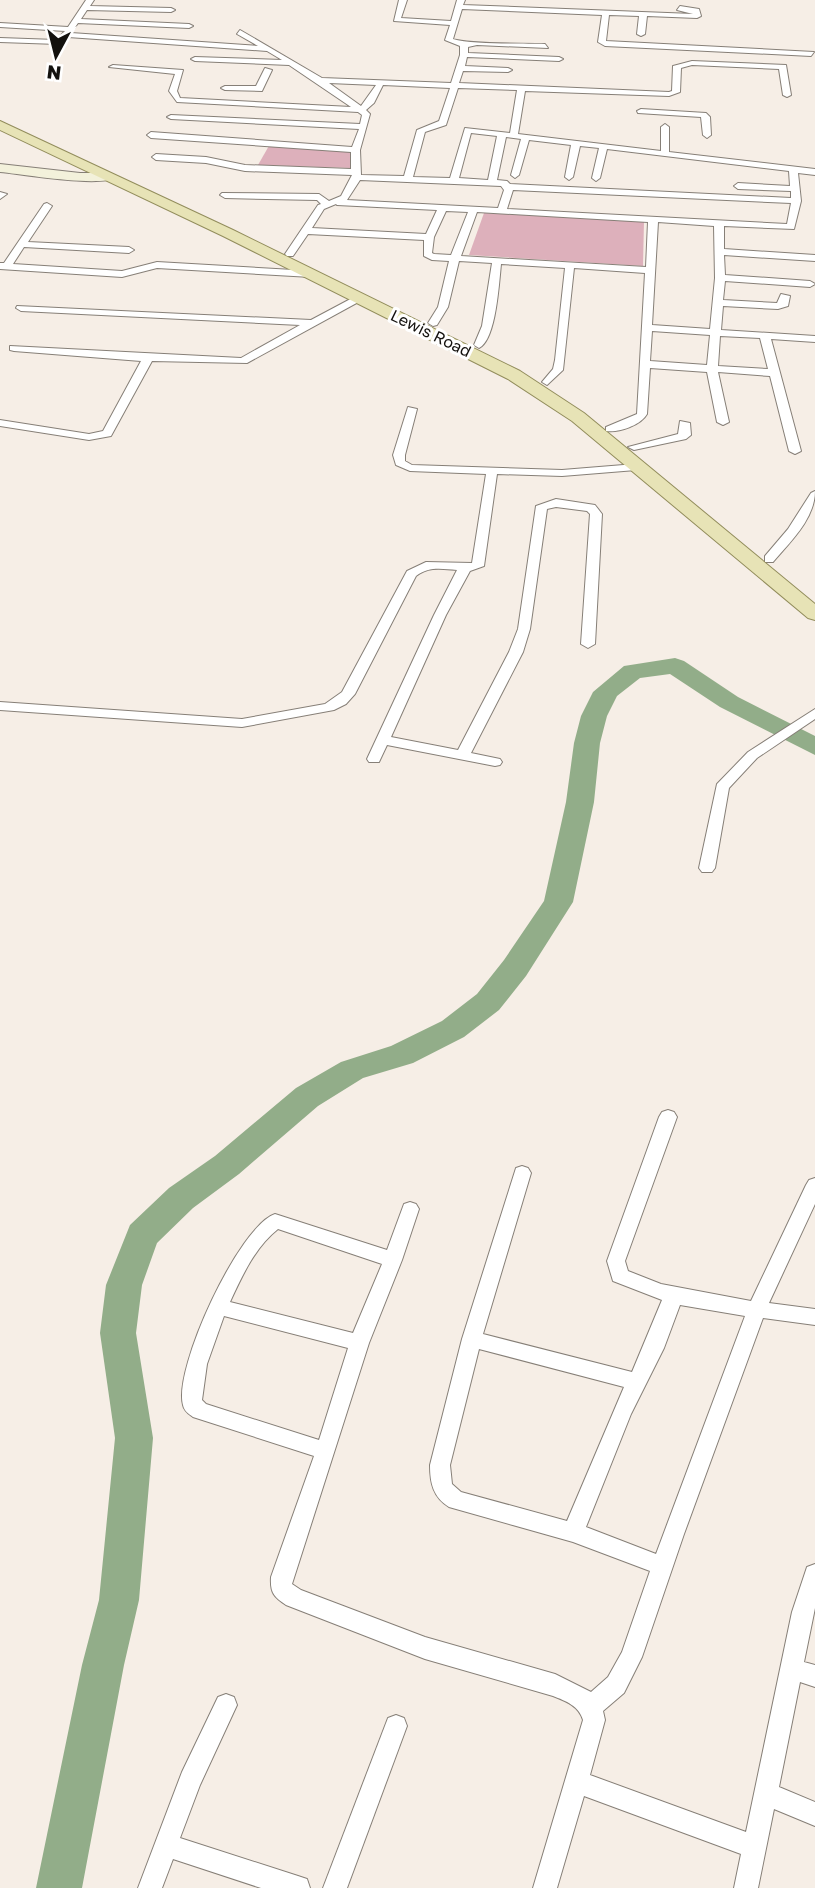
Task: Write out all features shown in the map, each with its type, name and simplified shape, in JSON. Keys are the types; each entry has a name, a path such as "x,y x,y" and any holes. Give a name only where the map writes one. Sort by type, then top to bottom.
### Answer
{"main road":[{"name":"Lewis Road","path":"0,115 79,157 234,230 311,274 514,374 578,417 636,467 813,606"},
{"name":"Lewis Road","path":"0,125 79,157 110,177 290,254 479,345 547,382 634,447 769,559 813,606"}],"street":[{"path":"0,40 58,42 90,0"},
{"path":"403,0 397,19 454,23"},
{"path":"577,12 578,0"},
{"path":"559,59 464,50 449,42 460,4 697,16 696,11 680,8"},
{"path":"84,8 171,10"},
{"path":"606,13 602,41 605,44 811,54"},
{"path":"641,34 643,15"},
{"path":"0,25 70,28 189,26"},
{"path":"70,28 170,45 268,50"},
{"path":"240,32 320,80 362,110 366,118 354,150 353,168 357,174"},
{"path":"408,178 421,131 443,123 464,50 477,43 545,46"},
{"path":"195,59 290,63"},
{"path":"320,80 675,93 677,66 692,63 783,67 787,95"},
{"path":"113,67 181,73 173,89 177,100 362,110 370,103 382,82"},
{"path":"460,68 508,70"},
{"path":"220,102 227,83 259,89 268,70"},
{"path":"514,135 521,88"},
{"path":"640,93 641,113 703,115 706,117 707,135"},
{"path":"171,117 362,127"},
{"path":"665,127 665,153"},
{"path":"454,180 468,130 815,172"},
{"path":"492,181 502,134"},
{"path":"151,135 354,150"},
{"path":"515,175 526,137"},
{"path":"569,177 576,143"},
{"path":"596,178 604,146"},
{"path":"156,157 206,160 245,168 492,181 504,183 508,187 796,201"},
{"path":"0,168 80,177 110,177"},
{"path":"225,195 319,197 332,203 791,227 796,201 793,170"},
{"path":"290,254 316,213 349,193 357,174"},
{"path":"725,186 795,189"},
{"path":"502,211 508,187"},
{"path":"3,266 47,206"},
{"path":"442,209 429,237 427,254 651,270"},
{"path":"433,323 443,307 455,258 473,210"},
{"path":"610,429 639,419 642,414 649,328 653,220"},
{"path":"719,223 720,278 712,369 723,422"},
{"path":"306,231 429,237"},
{"path":"21,244 129,250"},
{"path":"719,252 815,258"},
{"path":"479,345 486,326 497,261"},
{"path":"3,266 122,274 157,265 311,274"},
{"path":"547,382 558,370 560,360 569,265"},
{"path":"720,278 810,284"},
{"path":"718,303 778,306 785,304 785,296"},
{"path":"13,348 148,358 243,361 358,298"},
{"path":"21,307 313,323"},
{"path":"649,328 815,339"},
{"path":"765,336 795,451"},
{"path":"0,423 89,437 107,434 112,430 148,358"},
{"path":"644,365 775,373"},
{"path":"412,409 400,455 400,463 404,467 492,472 559,488 596,514 588,644"},
{"path":"634,447 682,437 685,435 684,423"},
{"path":"463,755 516,652 524,629 540,510 559,488 636,467"},
{"path":"0,706 89,715 242,723 329,707 348,694 411,574 417,568 431,564 465,568 478,566 492,472"},
{"path":"769,559 813,503"},
{"path":"374,759 465,568"},
{"path":"707,869 722,787 728,778 757,753 811,716"},
{"path":"383,740 495,762"},
{"path":"668,1117 616,1261 620,1276 632,1284 674,1295 815,1317"},
{"path":"522,1173 472,1339 440,1465 440,1484 445,1494 456,1500 573,1532 662,1566"},
{"path":"591,1707 616,1685 626,1666 757,1308 815,1185"},
{"path":"410,1209 393,1260 359,1343 326,1451 282,1577 281,1589 294,1598 425,1648 555,1685 578,1695 591,1707 594,1720 545,1888"},
{"path":"326,1451 200,1411 192,1404 191,1387 217,1306 261,1230 275,1221 393,1260"},
{"path":"573,1532 654,1348 674,1295"},
{"path":"217,1306 359,1343"},
{"path":"472,1339 637,1382"},
{"path":"746,1888 803,1612 815,1574"},
{"path":"791,1670 815,1676"},
{"path":"150,1888 190,1780 226,1705"},
{"path":"335,1888 396,1726"},
{"path":"578,1782 754,1847"},
{"path":"765,1793 815,1814"},
{"path":"165,1844 298,1888"}],"shaded area":[{"path":"270,144 351,149 350,168 258,165"},
{"path":"484,213 644,221 643,266 469,255"}],"waterway":[{"path":"59,1888 103,1665 119,1600 134,1438 118,1333 124,1285 142,1235 181,1198 227,1165 307,1097 352,1070 402,1055 453,1029 488,1002 515,968 558,902 580,802 587,743 594,716 606,692 633,671 675,666 729,702 815,747"}]}
